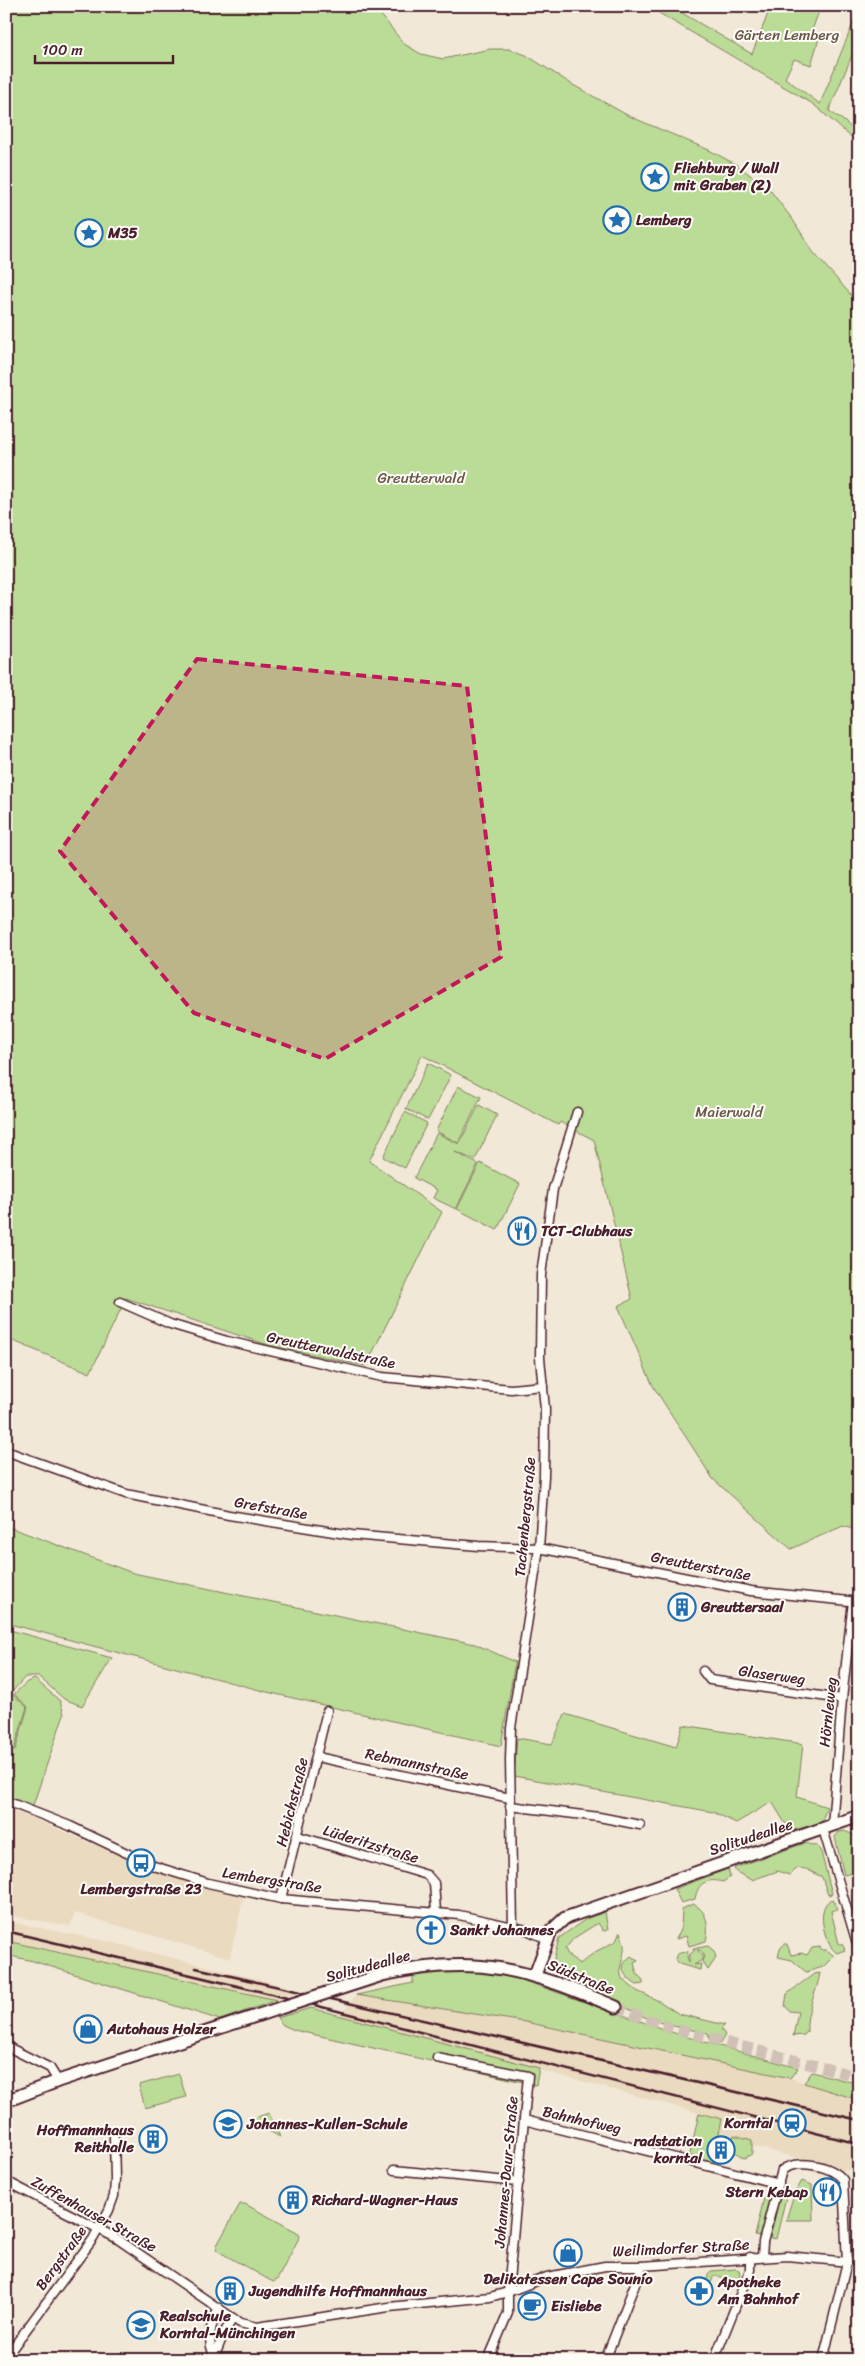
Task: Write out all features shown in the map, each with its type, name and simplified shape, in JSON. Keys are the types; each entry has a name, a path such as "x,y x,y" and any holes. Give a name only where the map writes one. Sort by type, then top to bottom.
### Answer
{"main road":[{"name":"Solitudeallee","path":"6,2101 58,2081 382,1974 453,1964 485,1965 535,1975 547,1939 559,1922 576,1913 859,1816"},
{"name":"Südstraße","path":"535,1975 616,2007"}],"street":[{"name":"Tachenbergstraße","path":"513,1926 510,1802 511,1728 539,1548 544,1467 543,1386 540,1358 541,1275 553,1189 577,1112"},
{"name":"Greutterwaldstraße","path":"120,1302 170,1324 218,1338 382,1377 511,1389 543,1386"},
{"name":"Grefstraße","path":"6,1451 126,1494 229,1515 352,1536 478,1546 539,1548"},
{"name":"Greutterstraße","path":"539,1548 751,1591 856,1601"},
{"name":"Hörnleweg","path":"827,1827 856,1601"},
{"name":"Glaserweg","path":"703,1671 710,1680 842,1699"},
{"name":"Hebichstraße","path":"281,1899 328,1712"},
{"name":"Rebmannstraße","path":"317,1757 510,1802 640,1825"},
{"name":"Lembergstraße","path":"6,1801 70,1826 171,1873 281,1899 459,1915 513,1926 547,1939"},
{"path":"827,1827 859,1950"},
{"name":"Lüderitzstraße","path":"298,1836 427,1876 434,1883 436,1912"},
{"path":"6,2046 50,2068 58,2081"},
{"name":"Johannes-Daur-Straße","path":"437,2058 528,2076 508,2292 508,2313 488,2360"},
{"name":"Bahnhofweg","path":"524,2120 779,2184"},
{"name":"Bergstraße","path":"6,2359 99,2229 114,2196 116,2151 114,2137"},
{"path":"762,2257 763,2242 782,2170 790,2164 799,2163 838,2174 843,2180 844,2186 847,2262 823,2360"},
{"path":"394,2170 519,2182"},
{"name":"Zuffenhauser Straße","path":"6,2181 99,2229 141,2254 219,2308 249,2326 264,2327 389,2307 490,2297 508,2292"},
{"name":"Weilimdorfer Straße","path":"508,2292 547,2277 605,2266 642,2266 750,2257 787,2256 859,2263"},
{"path":"714,2360 750,2270 750,2257"},
{"path":"605,2360 642,2266"},
{"path":"214,2357 211,2350 210,2329 219,2308"},
{"path":"214,2357 224,2333 234,2318"}],"highlighted area":[{"path":"197,659 467,686 501,957 325,1059 194,1013 60,851"}],"shaded area":[{"path":"6,1807 169,1876 244,1895 230,1958 75,1913 70,1926 6,1915"},
{"path":"6,1921 110,1942 301,1990 277,2000 6,1941"},
{"path":"356,1995 525,2022 790,2078 859,2100 859,2157 855,2156 848,2171 718,2137 722,2119 340,2016"}],"green space":[{"name":"Greutterwald","path":"6,6 374,6 404,44 421,54 443,59 490,49 509,49 526,55 573,85 629,116 709,150 737,165 770,190 793,220 813,252 859,304 859,1531 843,1526 791,1549 713,1479 653,1386 618,1306 632,1299 594,1140 560,1122 558,1125 422,1055 369,1161 442,1212 366,1366 268,1345 126,1298 90,1373 6,1338"},
{"name":"Gärten Lemberg","path":"647,6 670,6 752,54 771,6 821,6 812,30 820,35 811,65 794,59 785,78 820,104 859,9 859,38 829,111 844,121 859,135 859,144 813,104"},
{"path":"428,1063 451,1075 428,1120 406,1109"},
{"path":"458,1086 481,1097 458,1143 436,1131"},
{"path":"479,1105 497,1115 475,1160 455,1152 478,1164 456,1209 433,1198 437,1190 414,1178 437,1133 459,1144"},
{"path":"405,1112 427,1123 405,1168 383,1157"},
{"path":"480,1163 520,1184 497,1230 457,1209"},
{"path":"6,1526 133,1573 475,1644 515,1662 501,1746 267,1692 6,1623"},
{"path":"6,1629 112,1658 82,1706 64,1699 39,1677 25,1677 12,1692 6,1688"},
{"path":"35,1679 60,1701 64,1714 32,1808 6,1798 6,1689 27,1707 14,1750 11,1750 15,1751 28,1707 14,1694 27,1682"},
{"path":"565,1714 676,1747 683,1725 803,1744 797,1797 827,1807 821,1823 790,1831 772,1802 736,1823 713,1812 514,1776 517,1738 552,1744"},
{"path":"844,1831 859,1837 859,1847 851,1849 852,1873 844,1875 835,1837 839,1832"},
{"path":"805,1843 817,1846 821,1852 832,1894 828,1895 822,1877 806,1869 798,1868 789,1875 778,1871 752,1880 736,1872 734,1868"},
{"path":"728,1869 730,1877 723,1882 708,1881 704,1883 698,1889 695,1899 681,1903 674,1889"},
{"path":"833,1899 837,1909 831,1911 839,1944 842,1944 845,1950 837,1953 828,1942 822,1916 827,1902"},
{"path":"693,1904 704,1915 707,1925 707,1936 706,1941 689,1946 686,1936 676,1939 681,1930 682,1909"},
{"path":"605,1912 608,1930 603,1931 598,1923 574,1938 565,1949 570,1958 580,1964 595,1952 616,1941 620,1932 624,1947 621,1966 622,1979 637,1991 659,2001 679,2014 725,2025 721,2029 725,2035 721,2042 711,2042 708,2033 650,2019 628,2009 619,2002 565,1977 553,1963 559,1938 586,1919"},
{"path":"6,1941 277,2000 220,2020 33,1961 6,1955"},
{"path":"784,1944 787,1944 791,1955 801,1953 807,1955 812,1948 820,1947 834,1956 823,1967 806,1972 792,1960 778,1957 780,1949"},
{"path":"708,1946 714,1951 716,1958 708,1970 702,1962 704,1955 700,1950 697,1950 702,1955 702,1960 694,1965 701,1964 700,1970 679,1964 675,1958 677,1954 688,1951 687,1957 689,1962 689,1955 695,1950 692,1949"},
{"path":"631,1956 638,1961 634,1963 637,1974 643,1980 643,1984 637,1985 624,1972 624,1964"},
{"path":"477,1971 516,1978 680,2035 798,2068 790,2078 525,2022 356,1995 413,1983 413,1973"},
{"path":"820,1973 809,2009 807,2032 804,2035 793,2036 798,2012 790,2011 785,2006 787,1994 814,1974"},
{"path":"311,2008 539,2068 536,2085 294,2030 283,2025 277,2018"},
{"path":"812,2072 859,2084 859,2100 804,2083"},
{"path":"179,2074 186,2097 145,2108 139,2085"},
{"path":"269,2113 280,2137 248,2120"},
{"path":"699,2113 722,2119 712,2168 688,2163"},
{"path":"734,2135 752,2140 752,2154 744,2158 729,2148"},
{"path":"802,2181 812,2185 813,2220 786,2220 794,2194"},
{"path":"765,2194 771,2196 761,2237 755,2236"},
{"path":"780,2195 786,2197 776,2239 770,2238"},
{"path":"240,2204 245,2204 297,2232 300,2236 277,2280 273,2282 216,2250"},
{"path":"739,2270 740,2275 736,2284 714,2275 711,2283 707,2281 708,2274 711,2271"}],"tunnel":[{"path":"616,2007 671,2028 859,2077"}],"railway":[{"path":"6,1931 271,1994 859,2144"},
{"path":"196,1968 859,2120"}],"place":[{"name":"Fliehburg / Wall mit Graben (2)","path":"655,177"},
{"name":"Lemberg","path":"617,220"},
{"name":"M35","path":"89,233"},
{"name":"TCT-Clubhaus","path":"522,1231"},
{"name":"Greuttersaal","path":"682,1607"},
{"name":"Lembergstraße 23","path":"141,1863"},
{"name":"Sankt Johannes","path":"431,1930"},
{"name":"Autohaus Holzer","path":"88,2029"},
{"name":"Korntal","path":"792,2123"},
{"name":"Johannes-Kullen-Schule","path":"228,2124"},
{"name":"Hoffmannhaus Reithalle","path":"153,2139"},
{"name":"radstation korntal","path":"721,2150"},
{"name":"Stern Kebap","path":"827,2192"},
{"name":"Richard-Wagner-Haus","path":"293,2200"},
{"name":"Delikatessen Cape Sounío","path":"568,2253"},
{"name":"Jugendhilfe Hoffmannhaus","path":"230,2291"},
{"name":"Apotheke Am Bahnhof","path":"699,2291"},
{"name":"Eisliebe","path":"532,2306"},
{"name":"Realschule Korntal-Münchingen","path":"141,2325"}],"park label":[{"name":"Maierwald","path":"729,1112"}]}
